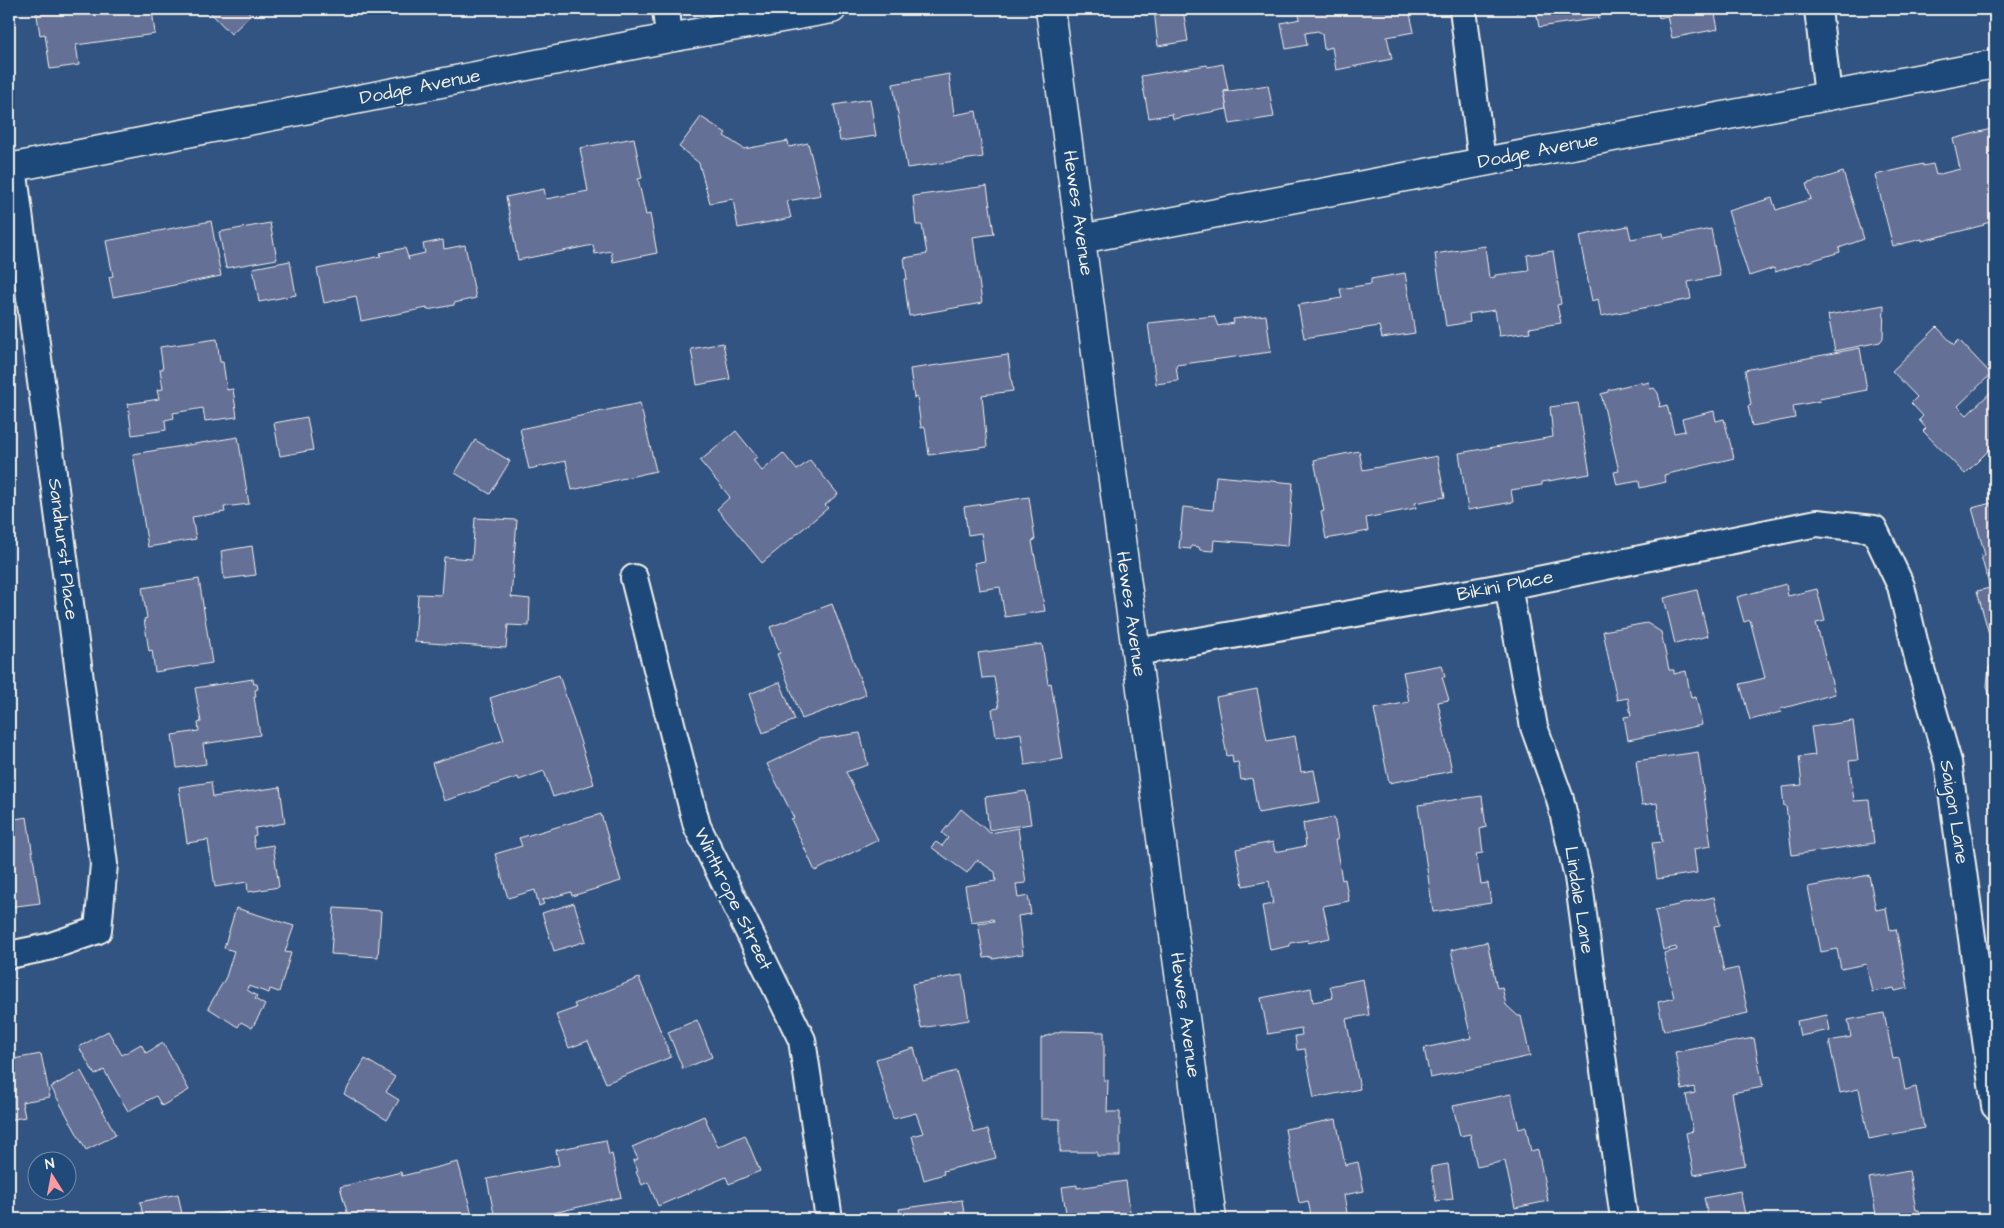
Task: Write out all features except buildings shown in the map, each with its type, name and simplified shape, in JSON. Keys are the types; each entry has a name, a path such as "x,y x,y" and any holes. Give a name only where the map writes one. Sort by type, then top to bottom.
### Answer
{"street":[{"path":"666,9 669,38"},
{"name":"Dodge Avenue","path":"11,168 669,38 832,9"},
{"name":"Hewes Avenue","path":"1050,9 1212,1219"},
{"path":"1463,9 1482,162"},
{"path":"1818,9 1828,96"},
{"name":"Dodge Avenue","path":"1081,239 1995,64"},
{"name":"Sandhurst Place","path":"9,955 48,948 98,930 104,864 11,168"},
{"name":"Bikini Place","path":"1136,652 1508,586 1817,523 1874,529"},
{"name":"Saigon Lane","path":"1874,529 1901,586 1919,662 1948,762 1995,1106"},
{"name":"Winthrope Street","path":"634,578 697,826 802,1040 829,1219"},
{"name":"Lindale Lane","path":"1508,586 1534,727 1560,799 1578,877 1624,1219"}]}
